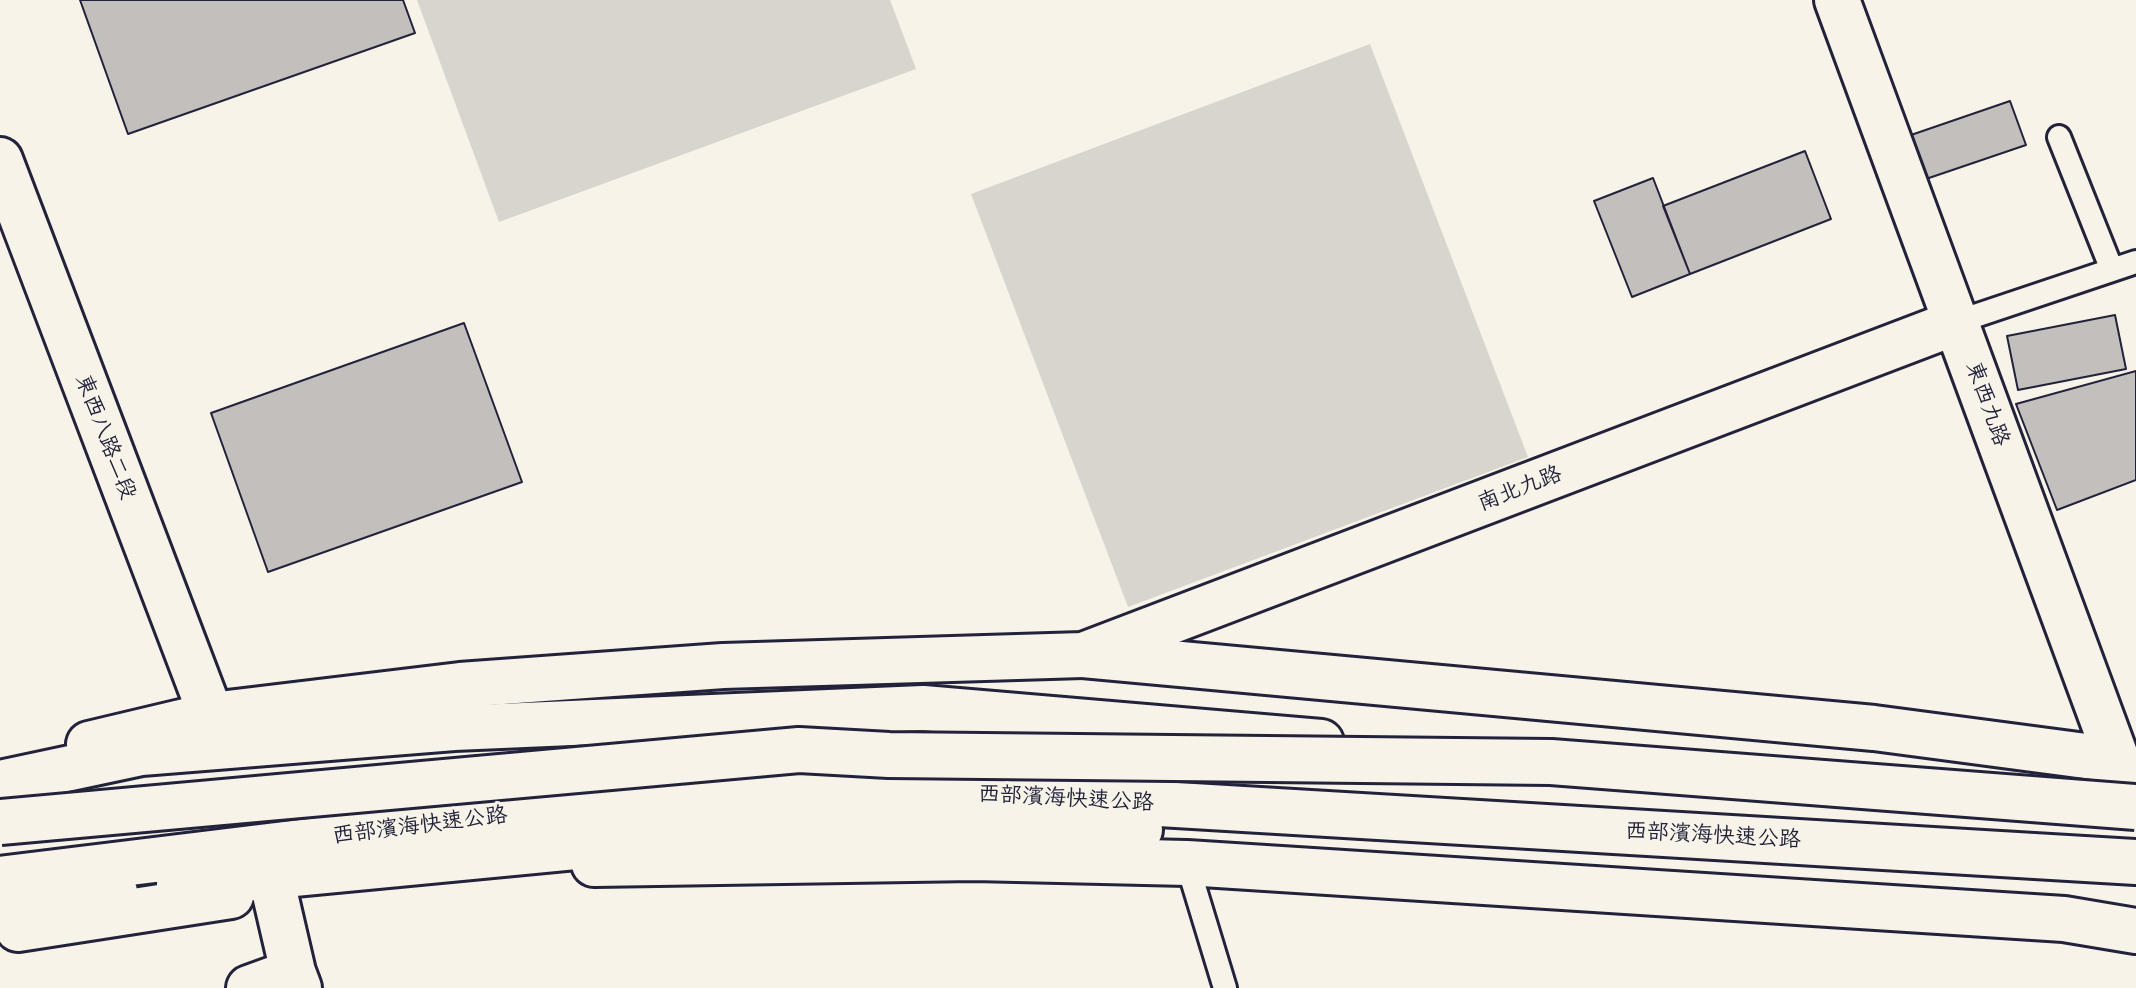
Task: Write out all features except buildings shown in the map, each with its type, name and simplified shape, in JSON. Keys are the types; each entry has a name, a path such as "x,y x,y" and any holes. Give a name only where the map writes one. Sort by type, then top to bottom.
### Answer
{"main road":[{"name":"東西九路","path":"1837,0 2136,808"},
{"name":"東西八路二段","path":"0,160 211,715"},
{"name":"南北九路","path":"1083,655 1957,322"},
{"path":"0,765 211,715 460,685 723,666 1083,655 1874,728 2116,760"},
{"path":"0,783 141,753 172,750 454,728 923,708 1551,762"},
{"name":"西部濱海快速公路","path":"0,822 799,750 889,755 1551,762 2136,808"},
{"name":"西部濱海快速公路","path":"0,879 546,812 890,788 2136,862"},
{"path":"0,916 91,894 763,829 1163,831 1509,824"},
{"path":"0,932 274,890 617,862 974,858 1187,863 2064,919 2136,931"},
{"path":"249,988 296,980 274,890"}],"lane":[{"path":"2059,137 2112,270"},
{"path":"1957,322 2136,262"},
{"path":"1187,863 1225,988"}],"shaded area":[{"path":"417,0 890,0 916,69 499,222"},
{"path":"1370,44 1528,457 1128,607 971,194"}]}
